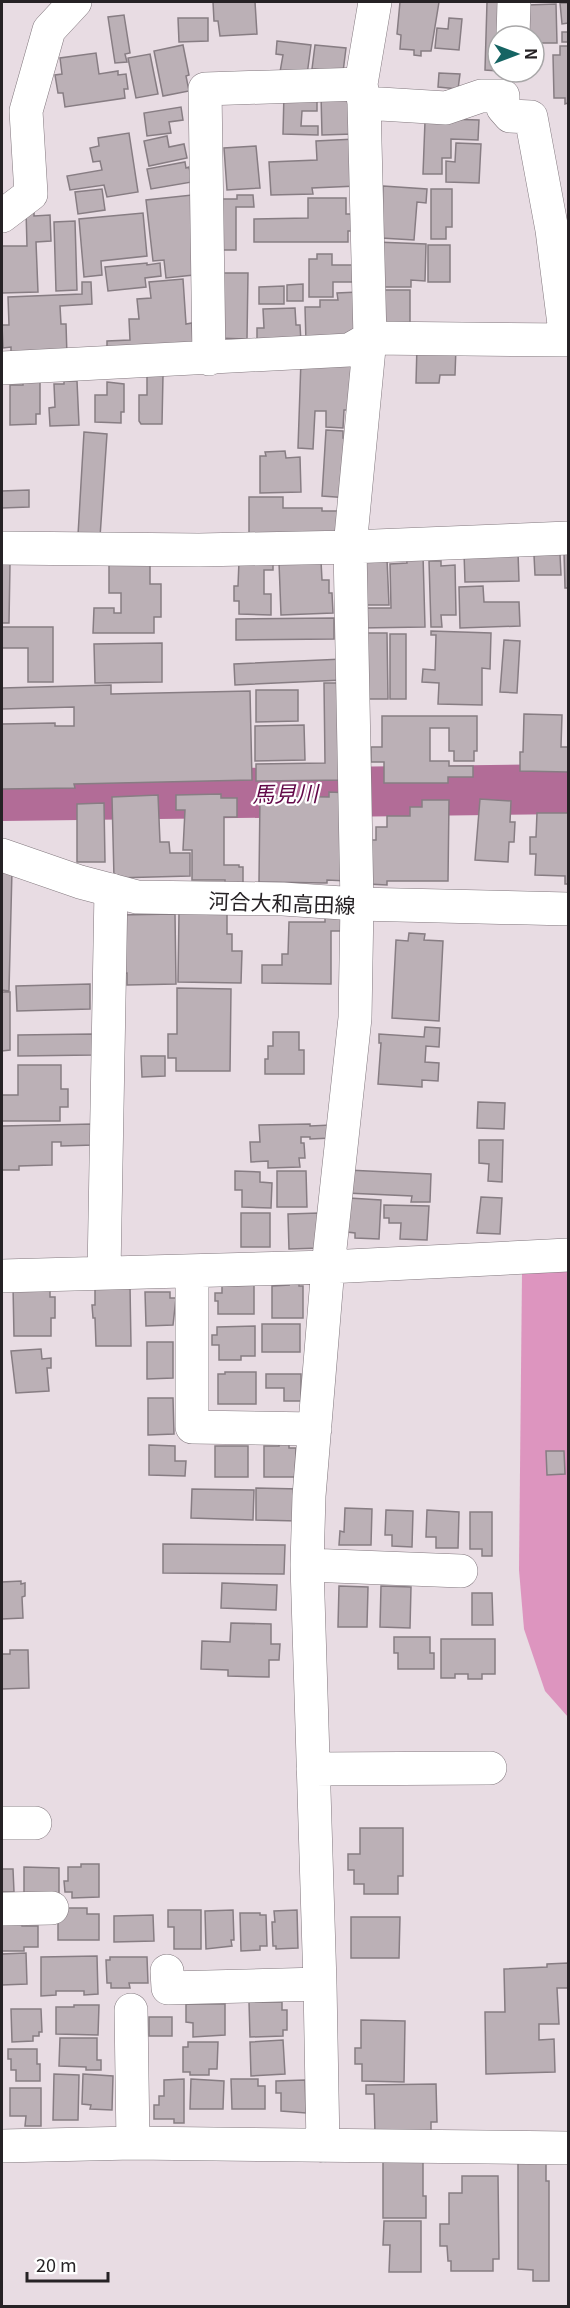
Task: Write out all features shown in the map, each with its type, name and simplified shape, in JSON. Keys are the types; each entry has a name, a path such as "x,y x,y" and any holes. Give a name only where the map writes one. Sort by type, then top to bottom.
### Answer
{"street":[{"path":"2,216 31,194 26,111 49,30 75,2"},
{"path":"323,2146 307,1565 309,1496 328,1267 355,1018 357,904 350,548 370,338 363,93 375,2"},
{"path":"513,24 514,2"},
{"path":"208,358 205,89 363,93 446,108 507,84"},
{"path":"2,368 349,350 370,338 567,340 552,230 531,117 510,116 503,108 507,84"},
{"path":"2,548 199,550 350,548 568,538"},
{"name":"河合大和高田線","path":"2,855 80,882 137,897 283,899 357,904 568,909"},
{"path":"104,1273 111,890"},
{"path":"2,1276 328,1267 416,1261 568,1256"},
{"path":"192,1271 192,1427 315,1429"},
{"path":"307,1565 461,1571"},
{"path":"313,1769 490,1768"},
{"path":"2,1823 35,1822"},
{"path":"2,1909 52,1908"},
{"path":"167,1971 168,1988 320,1984"},
{"path":"131,2010 133,2143"},
{"path":"2,2146 133,2143 568,2148"}],"shaded area":[{"path":"568,1269 568,1717 545,1691 524,1629 519,1570 522,1273"}],"building":[{"path":"213,2 255,2 257,34 220,36 218,21 214,21"},
{"path":"400,2 439,2 431,51 421,51 421,56 414,55 414,50 400,49 401,35 397,34"},
{"path":"487,2 508,2 502,24 486,24"},
{"path":"560,3 568,3 568,23 562,24"},
{"path":"556,4 557,43 546,43 546,24 525,24 527,5"},
{"path":"124,15 130,53 125,54 127,62 115,63 108,17"},
{"path":"178,18 208,18 208,41 179,42"},
{"path":"449,18 462,19 459,50 435,48 437,28 448,29"},
{"path":"562,32 568,32 568,42 562,42"},
{"path":"277,41 311,45 307,75 280,72 283,55 276,54"},
{"path":"183,45 189,75 186,76 189,91 163,96 154,51"},
{"path":"315,45 346,48 343,72 312,69"},
{"path":"560,46 568,46 568,103 565,104 565,98 554,98 553,55 560,55"},
{"path":"96,53 99,74 118,71 118,75 126,74 128,89 124,89 125,98 65,107 63,93 58,93 55,75 62,74 60,58"},
{"path":"150,54 158,94 136,98 128,58"},
{"path":"439,73 460,74 458,89 438,87"},
{"path":"284,93 317,94 317,111 302,111 301,126 318,126 318,135 283,134"},
{"path":"321,95 353,95 353,134 322,135"},
{"path":"181,107 183,120 169,122 171,133 147,136 144,113"},
{"path":"479,120 478,140 451,139 451,158 442,158 442,174 423,174 425,121"},
{"path":"129,133 138,192 107,197 104,185 70,190 67,176 102,170 100,161 93,162 90,148 99,146 98,138"},
{"path":"167,136 169,147 184,144 187,158 149,166 144,141"},
{"path":"355,139 357,186 312,188 313,194 271,195 269,162 317,160 316,141"},
{"path":"456,143 481,144 479,183 446,182 446,161 455,162"},
{"path":"256,146 260,188 227,190 224,148"},
{"path":"185,162 186,168 189,167 192,182 151,189 147,169"},
{"path":"383,186 427,189 426,203 417,202 414,240 381,238"},
{"path":"102,189 105,210 78,214 75,192"},
{"path":"431,189 452,189 452,227 446,227 446,239 431,239"},
{"path":"192,195 203,274 166,278 164,260 153,261 146,200"},
{"path":"237,195 253,195 254,207 236,207 236,250 211,250 210,199 237,199"},
{"path":"308,198 346,198 346,214 352,214 352,231 348,231 348,242 254,242 254,219 308,218"},
{"path":"26,210 34,210 34,216 50,215 51,241 36,242 38,292 2,293 2,246 27,246"},
{"path":"143,213 147,256 101,261 102,275 84,277 79,219"},
{"path":"75,221 77,290 56,291 54,222"},
{"path":"376,242 426,244 425,281 411,280 411,287 375,287"},
{"path":"428,245 450,245 450,282 428,282"},
{"path":"317,254 332,254 332,265 361,265 361,282 333,282 333,297 309,297 309,259 317,259"},
{"path":"147,263 147,265 160,263 161,276 145,278 146,287 108,291 105,267"},
{"path":"213,273 248,273 247,339 214,338"},
{"path":"183,279 186,324 192,323 193,346 107,352 107,341 130,340 129,319 139,319 137,299 151,298 149,282"},
{"path":"82,282 91,282 92,304 60,306 61,324 66,324 67,356 11,357 11,347 3,348 2,325 9,325 8,297 82,294"},
{"path":"303,284 303,301 287,301 287,285"},
{"path":"284,286 284,304 259,304 259,287"},
{"path":"376,290 410,290 410,326 376,326"},
{"path":"358,292 358,335 306,343 305,307 320,307 320,300 338,300 337,293"},
{"path":"295,308 296,325 300,325 301,343 257,344 257,328 264,328 263,309"},
{"path":"417,345 456,347 455,375 440,375 439,383 416,383"},
{"path":"301,360 359,362 349,410 344,410 343,428 326,427 326,411 315,411 313,449 298,448"},
{"path":"147,375 163,375 162,424 141,424 139,421 139,395 147,395"},
{"path":"64,381 77,381 79,425 50,426 49,408 55,407 54,384 64,384"},
{"path":"23,382 40,382 40,414 36,414 36,424 10,425 10,385 23,385"},
{"path":"107,382 124,384 124,412 121,412 121,423 95,422 95,395 107,395"},
{"path":"326,430 343,431 343,438 352,439 349,498 322,496"},
{"path":"84,432 107,434 100,537 78,535"},
{"path":"285,451 286,458 300,457 301,492 260,493 260,456 266,456 265,452"},
{"path":"29,490 29,507 2,508 2,491"},
{"path":"249,497 283,497 283,508 322,508 322,511 347,511 347,532 249,533"},
{"path":"568,551 568,588 565,588 564,552"},
{"path":"518,552 519,581 465,582 464,553"},
{"path":"560,554 561,575 535,575 534,555"},
{"path":"406,555 423,555 425,627 360,628 359,608 391,608 390,564 407,563"},
{"path":"2,558 10,564 9,623 2,623"},
{"path":"150,559 150,584 161,584 161,617 154,617 154,633 93,633 94,608 114,608 114,613 121,613 121,593 109,593 109,565"},
{"path":"387,559 389,605 362,605 361,560"},
{"path":"239,561 273,561 273,570 264,570 264,594 271,594 271,615 239,614 239,601 234,601 234,586 238,586"},
{"path":"321,561 322,580 329,580 329,593 332,593 333,613 281,615 279,562"},
{"path":"429,561 441,561 441,566 455,565 456,615 441,615 442,627 431,627"},
{"path":"483,586 484,602 519,602 520,626 460,628 459,587"},
{"path":"334,618 334,639 236,640 236,619"},
{"path":"2,627 53,627 53,682 28,682 28,648 2,648"},
{"path":"431,631 491,633 490,669 482,668 482,705 438,704 439,683 422,682 423,669 435,670 436,635 431,635"},
{"path":"364,633 387,633 388,699 365,699"},
{"path":"390,634 406,634 406,699 390,699"},
{"path":"504,640 520,641 517,693 500,692"},
{"path":"162,643 162,682 95,683 94,644"},
{"path":"343,659 343,680 235,685 234,664"},
{"path":"324,683 348,683 349,780 256,781 256,764 325,763"},
{"path":"111,685 111,694 250,691 252,780 74,784 75,788 2,789 2,724 55,723 55,726 74,726 74,707 2,709 2,688"},
{"path":"256,690 298,690 298,721 256,722"},
{"path":"524,714 562,715 561,747 568,747 568,772 520,771"},
{"path":"382,716 477,716 477,751 474,751 474,761 454,761 454,751 449,751 449,728 430,728 430,761 449,761 449,766 473,766 473,777 448,777 448,783 384,783 384,762 371,762 371,747 382,747"},
{"path":"304,725 305,760 255,761 255,726"},
{"path":"329,792 351,793 347,881 259,882 260,796 329,797"},
{"path":"221,794 221,798 237,798 237,817 224,817 224,865 243,867 243,885 225,885 225,880 192,880 192,850 183,850 185,810 176,810 176,795"},
{"path":"158,795 160,842 169,842 170,853 190,853 190,876 114,878 112,797"},
{"path":"480,799 511,801 510,822 515,822 514,842 509,842 508,862 475,860"},
{"path":"422,800 449,800 448,881 387,881 387,885 368,884 370,840 376,840 376,827 387,827 387,816 410,816 410,807 422,807"},
{"path":"104,803 105,862 77,862 77,804"},
{"path":"537,813 568,813 568,884 565,884 565,876 535,875 536,854 530,854 530,837 536,837"},
{"path":"2,870 12,870 9,991 2,990"},
{"path":"179,913 227,913 227,934 232,934 232,951 242,951 241,983 178,982"},
{"path":"175,914 176,984 127,985 127,973 119,974 118,915"},
{"path":"325,915 346,915 346,931 331,931 331,984 262,983 262,965 282,965 282,954 288,954 289,922 325,922"},
{"path":"409,933 425,934 424,940 443,941 439,1021 392,1018 396,940 408,941"},
{"path":"90,984 90,1009 17,1011 16,986"},
{"path":"177,988 231,989 230,1071 176,1071 176,1058 168,1058 168,1034 177,1034"},
{"path":"2,992 10,992 10,1050 2,1051"},
{"path":"425,1027 440,1028 439,1047 426,1046 425,1062 439,1063 438,1081 422,1080 422,1087 378,1084 381,1043 379,1043 379,1034 424,1037"},
{"path":"273,1032 299,1032 299,1050 304,1050 304,1074 265,1074 265,1059 268,1059 268,1046 273,1046"},
{"path":"93,1034 93,1055 18,1056 18,1035"},
{"path":"141,1056 165,1056 165,1076 142,1077"},
{"path":"18,1065 61,1065 61,1089 68,1089 68,1107 60,1107 60,1121 2,1121 2,1095 18,1095"},
{"path":"478,1102 505,1103 504,1129 477,1128"},
{"path":"93,1124 94,1145 61,1146 61,1142 52,1142 52,1165 19,1166 19,1170 2,1170 2,1126"},
{"path":"310,1124 310,1126 331,1125 332,1138 301,1137 301,1143 304,1143 305,1158 299,1158 300,1167 268,1168 268,1161 251,1162 250,1142 260,1142 259,1125"},
{"path":"479,1140 503,1140 502,1182 488,1181 489,1164 479,1163"},
{"path":"347,1170 431,1174 430,1202 411,1202 412,1196 346,1193"},
{"path":"235,1171 260,1172 260,1182 272,1183 271,1208 242,1207 242,1190 235,1190"},
{"path":"277,1171 306,1171 307,1207 277,1207"},
{"path":"481,1197 502,1198 500,1234 477,1233"},
{"path":"349,1198 381,1200 379,1239 355,1238 355,1233 347,1232"},
{"path":"384,1205 429,1206 427,1240 400,1239 401,1223 389,1223 389,1218 384,1218"},
{"path":"241,1213 270,1213 270,1247 241,1247"},
{"path":"319,1213 320,1248 289,1249 288,1214"},
{"path":"288,1283 299,1283 299,1286 303,1286 303,1318 272,1318 272,1286 289,1285"},
{"path":"254,1285 254,1314 218,1314 218,1301 215,1301 215,1293 222,1293 222,1286"},
{"path":"13,1286 50,1286 50,1297 55,1297 55,1318 51,1318 51,1336 14,1336"},
{"path":"130,1286 131,1346 96,1346 92,1305 95,1305 95,1287"},
{"path":"145,1292 170,1292 170,1298 176,1298 173,1325 146,1326"},
{"path":"262,1324 300,1324 300,1352 262,1352"},
{"path":"255,1326 255,1356 241,1356 241,1360 219,1360 219,1345 212,1345 212,1335 217,1335 217,1327"},
{"path":"147,1342 173,1342 173,1378 147,1379"},
{"path":"41,1349 42,1359 51,1358 51,1368 47,1368 49,1391 16,1393 11,1351"},
{"path":"225,1372 256,1372 256,1404 218,1404 218,1374 225,1374"},
{"path":"266,1374 301,1374 301,1401 284,1401 284,1388 266,1388"},
{"path":"148,1398 173,1398 174,1434 148,1435"},
{"path":"279,1443 289,1443 289,1448 296,1448 295,1477 264,1477 264,1446 279,1446"},
{"path":"149,1445 175,1446 175,1461 186,1461 185,1476 149,1475"},
{"path":"215,1446 248,1446 248,1477 215,1477"},
{"path":"546,1451 564,1451 565,1474 547,1475"},
{"path":"256,1488 299,1489 298,1521 256,1520"},
{"path":"192,1489 254,1490 253,1520 191,1518"},
{"path":"345,1508 372,1509 371,1545 339,1545 340,1531 344,1532"},
{"path":"386,1510 413,1511 412,1547 392,1546 392,1535 385,1535"},
{"path":"427,1510 459,1512 458,1548 436,1548 436,1537 426,1537"},
{"path":"470,1512 492,1512 492,1556 482,1556 482,1549 470,1549"},
{"path":"163,1544 285,1545 284,1574 163,1573"},
{"path":"21,1581 21,1584 25,1583 25,1596 22,1597 23,1618 2,1619 2,1582"},
{"path":"222,1583 277,1585 276,1610 221,1608"},
{"path":"339,1586 368,1587 367,1627 338,1627"},
{"path":"381,1586 411,1587 410,1628 380,1627"},
{"path":"472,1593 492,1593 493,1625 472,1625"},
{"path":"231,1623 271,1624 271,1644 280,1644 279,1660 269,1660 269,1677 228,1676 228,1670 201,1669 202,1641 230,1642"},
{"path":"394,1637 430,1637 430,1653 434,1653 434,1669 398,1669 398,1653 394,1653"},
{"path":"441,1639 495,1639 495,1674 482,1674 482,1679 468,1679 468,1674 455,1674 455,1678 441,1678"},
{"path":"10,1650 28,1650 29,1688 2,1689 2,1654 10,1654"},
{"path":"360,1828 403,1828 403,1876 398,1876 398,1894 364,1894 364,1884 354,1884 354,1870 348,1870 348,1854 360,1854"},
{"path":"81,1864 99,1864 99,1897 72,1898 72,1892 65,1892 64,1881 68,1881 68,1867 81,1867"},
{"path":"24,1867 59,1868 59,1894 24,1894"},
{"path":"2,1869 13,1869 14,1892 2,1892"},
{"path":"63,1908 87,1908 87,1914 99,1914 99,1940 58,1940 58,1919"},
{"path":"168,1910 201,1910 201,1949 174,1949 174,1927 168,1927"},
{"path":"233,1910 234,1940 231,1940 232,1946 206,1949 205,1911"},
{"path":"297,1910 298,1948 276,1949 276,1946 273,1946 274,1911"},
{"path":"240,1913 266,1915 267,1946 260,1946 260,1950 241,1951"},
{"path":"153,1915 154,1941 114,1942 114,1916"},
{"path":"351,1917 400,1917 399,1958 351,1958"},
{"path":"21,1920 22,1926 38,1926 38,1947 24,1947 24,1951 2,1951 2,1921"},
{"path":"26,1953 27,1984 2,1985 2,1954"},
{"path":"97,1956 98,1994 84,1995 84,1991 56,1991 56,1995 41,1996 41,1957"},
{"path":"110,1957 147,1957 148,1983 129,1983 130,1988 111,1988 111,1983 107,1983 106,1960 110,1960"},
{"path":"568,1963 568,1988 557,1988 559,2024 539,2024 539,2040 554,2039 555,2072 486,2074 485,2012 505,2012 504,1969 547,1967 547,1964"},
{"path":"249,2002 282,2002 282,2010 287,2010 287,2030 283,2030 283,2036 250,2037"},
{"path":"186,2004 225,2004 225,2035 193,2037 193,2023 186,2022"},
{"path":"74,2005 99,2005 98,2035 56,2034 56,2007 74,2007"},
{"path":"11,2009 41,2009 42,2032 39,2032 39,2036 33,2036 33,2041 12,2042"},
{"path":"149,2017 172,2017 172,2036 149,2036"},
{"path":"361,2020 405,2021 404,2082 362,2081 362,2064 355,2064 355,2048 361,2048"},
{"path":"60,2038 97,2038 97,2060 101,2060 101,2070 59,2066"},
{"path":"283,2040 285,2074 251,2076 250,2042"},
{"path":"188,2042 218,2042 217,2069 209,2069 209,2075 190,2075 190,2072 183,2072 183,2047 188,2047"},
{"path":"8,2049 37,2049 40,2081 16,2081 16,2070 11,2070"},
{"path":"54,2074 79,2075 78,2120 53,2120"},
{"path":"83,2074 113,2076 112,2110 90,2109 91,2105 82,2104"},
{"path":"184,2079 184,2123 174,2123 174,2119 154,2119 154,2105 159,2105 159,2096 164,2096 164,2080"},
{"path":"191,2079 224,2081 223,2109 190,2109"},
{"path":"231,2079 258,2079 258,2086 265,2086 265,2109 232,2109"},
{"path":"305,2080 306,2113 281,2111 281,2093 276,2093 276,2081"},
{"path":"436,2084 437,2122 431,2122 431,2134 375,2134 374,2094 366,2094 366,2085"},
{"path":"10,2088 41,2088 41,2126 25,2126 26,2116 10,2116"},
{"path":"383,2162 423,2162 423,2196 426,2196 426,2218 383,2218"},
{"path":"518,2162 546,2162 546,2181 549,2181 549,2281 533,2281 533,2270 518,2269"},
{"path":"462,2176 498,2176 499,2259 493,2259 493,2271 451,2271 447,2246 440,2246 440,2224 449,2224 449,2193 462,2193"},
{"path":"384,2221 421,2221 421,2272 389,2272 390,2245 383,2245"}],"waterway":[{"name":"馬見川","path":"2,796 568,789"}]}
